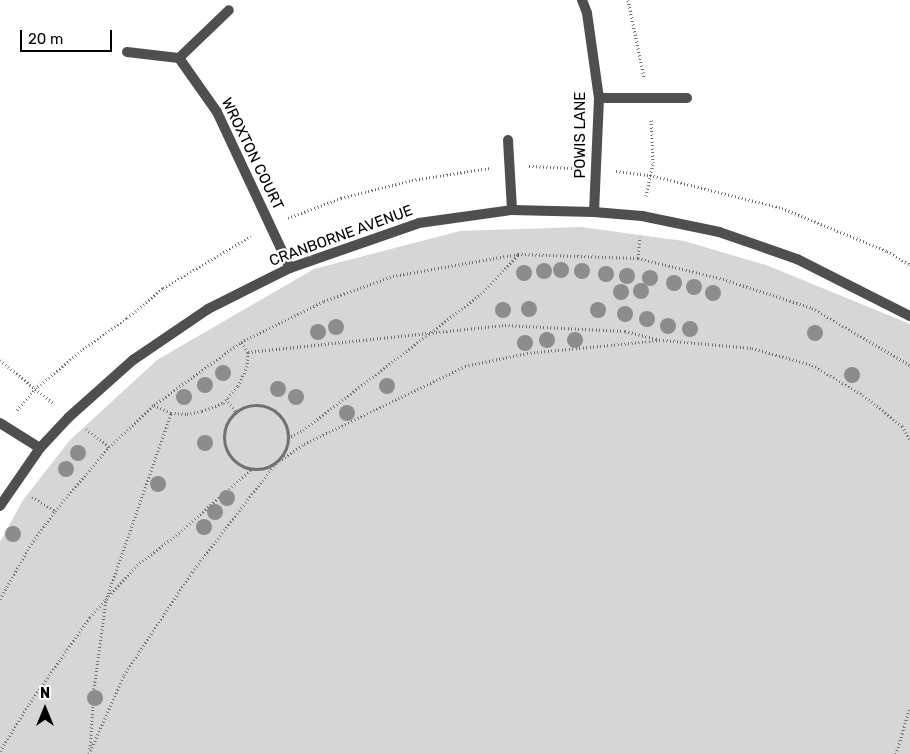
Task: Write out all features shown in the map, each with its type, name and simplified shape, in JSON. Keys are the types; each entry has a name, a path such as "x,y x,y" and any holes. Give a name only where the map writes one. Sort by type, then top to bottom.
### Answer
{"street":[{"name":"POWIS LANE","path":"582,0 587,13 599,98 594,212"},
{"path":"127,52 179,58 229,10"},
{"name":"WROXTON COURT","path":"179,58 217,112 290,268"},
{"path":"599,98 687,98"},
{"path":"508,140 512,210"},
{"name":"CRANBORNE AVENUE","path":"0,506 40,448 69,417 133,360 208,309 290,268 419,223 512,210 594,212 642,216 719,232 797,259 862,290 910,316"},
{"path":"0,422 40,448"}],"path":[{"path":"628,0 651,113 653,163 642,216 638,258"},
{"path":"288,438 303,430 481,294 518,254"},
{"path":"0,599 31,544 55,511 109,448 154,405 241,342 324,301 394,276 518,254 638,258 723,279 812,308 910,365"},
{"path":"248,352 505,325 565,326 625,331 663,340 752,348 812,365 863,395 902,426 910,440"},
{"path":"89,753 124,676 192,572 276,463 286,448 288,438 282,419 270,409 255,405 245,406 236,412 225,428 226,450 236,462 251,469 262,469 276,463 304,444 465,366 527,353 663,340"},
{"path":"154,405 171,413 202,411 223,403 238,386 247,367 248,352 241,342"},
{"path":"226,399 236,412"},
{"path":"89,753 94,689 106,600 171,413"},
{"path":"0,752 51,672 90,616 137,565 179,533 251,469"},
{"path":"896,754 910,707"}],"shaded area":[{"path":"581,227 684,241 766,265 910,324 910,754 0,754 0,542 23,500 70,440 157,360 314,269 460,231"}]}
